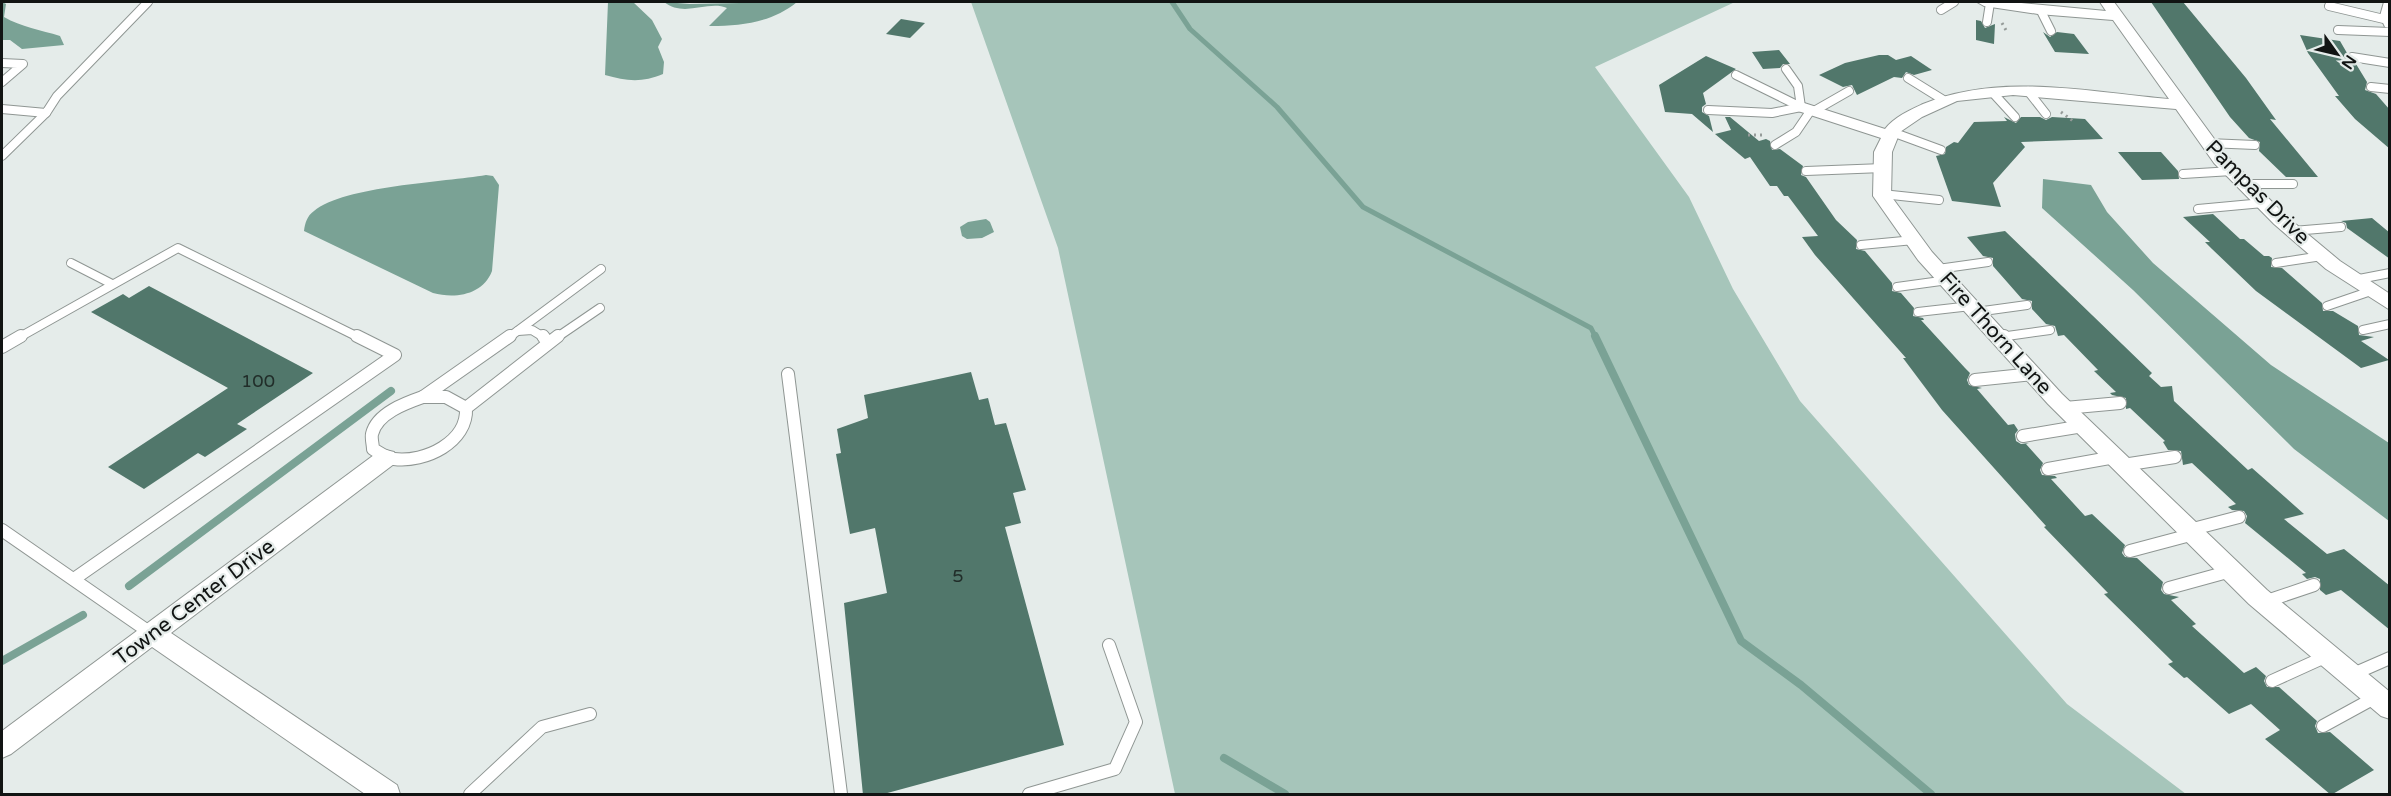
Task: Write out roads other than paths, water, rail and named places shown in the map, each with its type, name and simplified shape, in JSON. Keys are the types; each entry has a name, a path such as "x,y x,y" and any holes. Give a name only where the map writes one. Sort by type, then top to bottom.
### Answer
{"street":[{"path":"1987,2 2041,11 2112,9"},
{"path":"2389,26 2390,4"},
{"name":"Pampas Drive","path":"2112,9 2208,142 2238,178 2322,256 2390,304"},
{"path":"1882,194 1883,152 1891,134 1916,113 1946,101 1993,93 2028,91 2181,105"},
{"path":"1808,110 1891,134"},
{"name":"Fire Thorn Lane","path":"1882,194 1914,240 1943,275 2083,426 2264,602 2383,703"},
{"name":"Towne Center Drive","path":"2,746 386,458"},
{"path":"152,634 387,795"}],"lane":[{"path":"2,156 46,113 57,96 148,2"},
{"path":"1941,10 1954,2"},
{"path":"1987,2 1987,22"},
{"path":"2329,6 2389,26"},
{"path":"2041,11 2051,31"},
{"path":"2338,30 2389,26"},
{"path":"2352,57 2390,63"},
{"path":"2,63 23,64 2,82"},
{"path":"1775,145 1793,137 1801,130 1808,110 1798,86 1786,69"},
{"path":"1736,75 1808,110"},
{"path":"1908,78 1946,101"},
{"path":"2371,87 2390,89"},
{"path":"1708,110 1772,113 1808,110 1850,91"},
{"path":"2028,91 2046,114"},
{"path":"1993,93 2015,117"},
{"path":"2,108 46,113"},
{"path":"1891,134 1941,150"},
{"path":"2208,142 2254,145"},
{"path":"1806,171 1883,168"},
{"path":"2183,174 2293,184"},
{"path":"1882,194 1939,200"},
{"path":"2198,209 2263,203"},
{"path":"2293,231 2341,227"},
{"path":"1860,245 1914,240"},
{"path":"2,347 178,248 395,355 74,579"},
{"path":"2276,263 2322,256"},
{"path":"1897,287 1988,262"},
{"path":"71,263 112,284"},
{"path":"423,397 457,399 466,408 466,424 453,441 432,453 408,460 386,458 374,449 372,434 382,419 400,405 423,397 601,269"},
{"path":"2355,280 2390,273"},
{"path":"2327,306 2371,291"},
{"path":"1918,312 2027,305"},
{"path":"466,408 487,388 600,308"},
{"path":"2363,330 2390,324"},
{"path":"515,332 525,329 536,331 544,335 548,343"},
{"path":"2000,337 2050,330"},
{"path":"788,374 841,795"},
{"path":"1975,380 2033,374"},
{"path":"2066,408 2120,403"},
{"path":"2023,436 2083,426"},
{"path":"2048,469 2175,456"},
{"path":"2130,551 2239,517"},
{"path":"2,530 152,634"},
{"path":"2169,588 2231,571"},
{"path":"2264,602 2314,585"},
{"path":"1029,795 1115,769 1136,722 1109,645"},
{"path":"2272,681 2328,656"},
{"path":"2350,675 2390,658"},
{"path":"2323,726 2383,703"},
{"path":"470,795 543,727 590,714"}],"waterway":[{"path":"1172,2 1190,29 1277,107 1363,207 1591,328 1595,336"},
{"path":"1595,336 1741,641 1801,685 1931,794"},
{"path":"129,586 391,391"},
{"path":"2,661 83,615"},
{"path":"1224,758 1285,794"}]}
